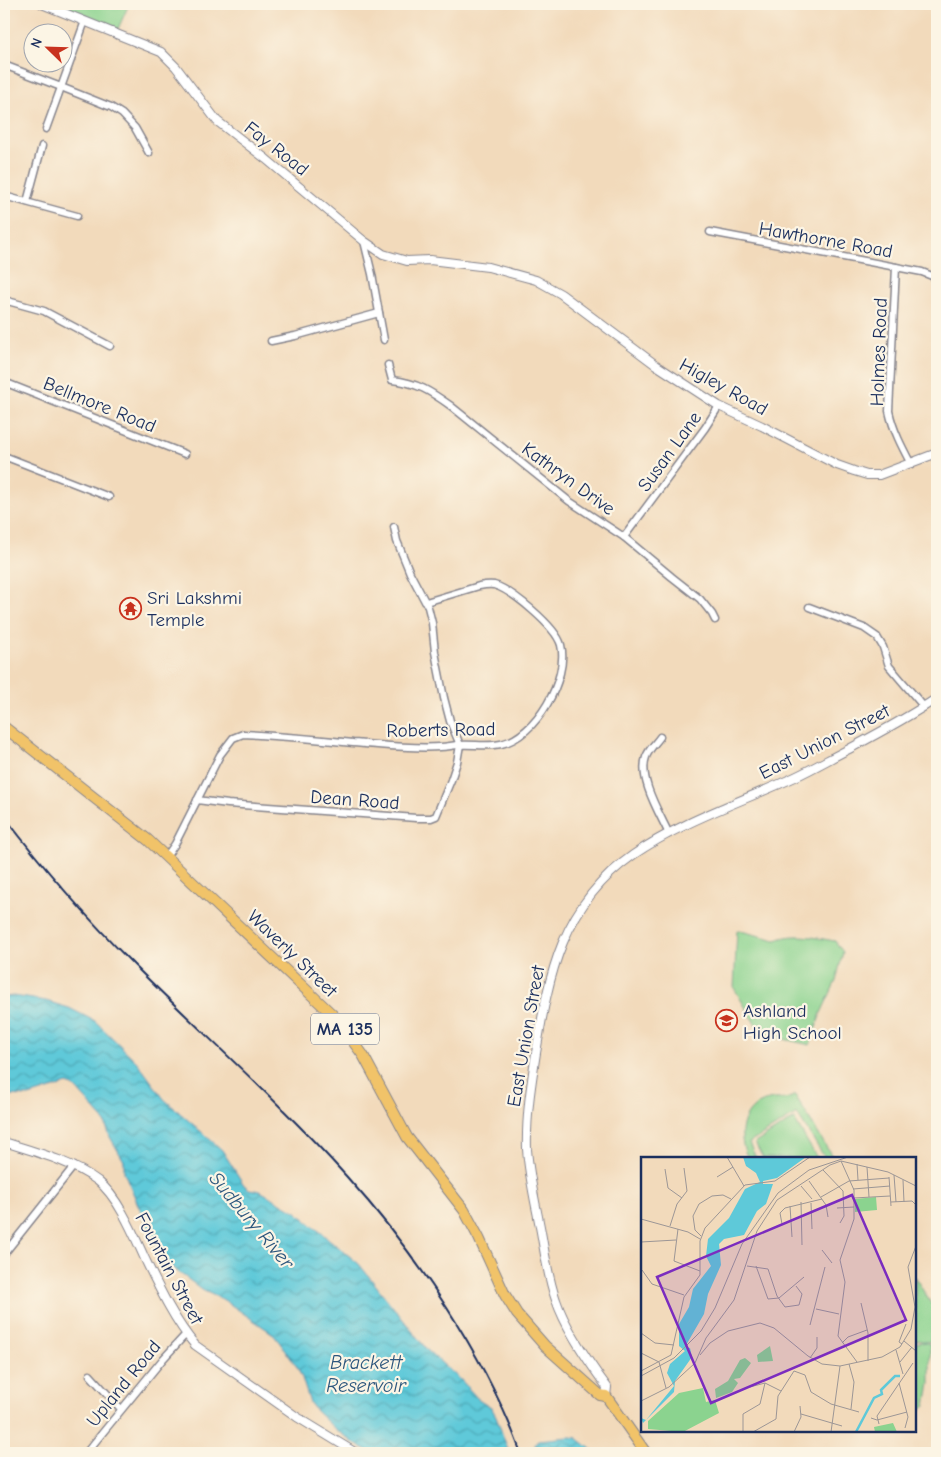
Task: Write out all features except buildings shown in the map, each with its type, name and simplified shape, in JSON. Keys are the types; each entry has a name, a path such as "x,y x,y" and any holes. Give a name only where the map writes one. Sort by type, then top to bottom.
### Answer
{"main road":[{"name":"Waverly Street","path":"4,726 129,824 166,857 316,998 350,1035 367,1061 401,1127 422,1157 448,1187 471,1222 505,1295 517,1314 555,1356 600,1395 606,1396"},
{"name":"MA 135","path":"606,1396 646,1453"}],"street":[{"name":"Fay Road","path":"42,4 160,52 176,67 217,121 382,254 408,260 455,262 512,273"},
{"path":"46,129 85,21"},
{"path":"4,65 111,107 122,114 136,128 149,153"},
{"path":"26,202 42,146"},
{"path":"4,196 77,216"},
{"name":"Hawthorne Road","path":"710,232 922,272 937,278"},
{"path":"364,241 384,340"},
{"name":"Holmes Road","path":"896,267 889,411 891,422 911,464"},
{"name":"Higley Road","path":"512,273 536,280 561,294 656,365 719,406 837,464 867,475 879,475 937,453"},
{"path":"4,300 44,311 110,346"},
{"path":"272,340 295,336 379,314"},
{"name":"Kathryn Drive","path":"388,366 392,380 409,382 432,392 569,501 624,537 700,599 715,620"},
{"name":"Bellmore Road","path":"4,382 185,454"},
{"name":"Susan Lane","path":"624,537 705,428 719,406"},
{"path":"4,456 109,497"},
{"path":"394,528 410,574 426,602 432,623 435,652 444,698 450,721 460,745"},
{"name":"Roberts Road","path":"166,857 220,755 233,738 243,734 391,746 440,747 501,744 517,738 531,725 552,696 560,676 563,658 560,643 554,632 518,599 496,585 479,586 426,602"},
{"path":"809,606 864,628 877,637 883,647 889,666 924,706"},
{"name":"East Union Street","path":"606,1396 607,1387 565,1321 555,1299 546,1261 528,1152 530,1090 543,1011 553,967 572,921 584,903 607,876 633,855 669,834 714,812 797,776 937,698"},
{"path":"660,738 646,757 644,773 646,783 669,834"},
{"name":"Dean Road","path":"197,800 316,811 430,818 436,816 440,809 457,762 460,745"},
{"name":"Fountain Street","path":"4,1142 74,1166 100,1183 117,1204 186,1334 195,1345 297,1417 356,1453"},
{"path":"4,1254 74,1166"},
{"name":"Upland Road","path":"86,1453 174,1345 186,1334"},
{"path":"90,1375 121,1409"}],"green space":[{"path":"54,4 129,4 118,29"},
{"path":"737,930 776,940 798,936 835,941 843,952 836,981 821,1013 810,1045 761,1034 734,988"},
{"path":"795,1095 832,1157 824,1157 797,1114 749,1143 756,1157 748,1157 742,1141 743,1124 747,1116 752,1109 768,1100 788,1098"},
{"path":"794,1119 816,1157 762,1157 755,1143"},
{"path":"916,1279 935,1313 930,1342 916,1340"},
{"path":"916,1343 930,1344 930,1384 926,1405 920,1410 916,1409"}],"water":[{"name":"Brackett Reservoir","path":"14,996 46,1001 69,1008 95,1021 137,1062 164,1099 222,1150 244,1185 249,1189 260,1191 295,1211 359,1264 428,1351 462,1381 477,1398 491,1407 509,1453 372,1453 354,1443 334,1428 310,1403 297,1367 272,1333 224,1300 204,1291 169,1265 149,1230 124,1172 124,1161 110,1137 104,1120 78,1091 73,1086 67,1084 29,1096 4,1095 4,997"},
{"path":"577,1438 596,1453 536,1453 535,1445 538,1440"}],"railway":[{"path":"4,816 100,930 296,1123 347,1177 399,1239 469,1343 506,1416 521,1453"}],"place":[{"name":"Sri Lakshmi Temple","path":"131,608"},
{"name":"Ashland High School","path":"727,1021"}],"water label":[{"name":"Sudbury River","path":"252,1220"}]}
